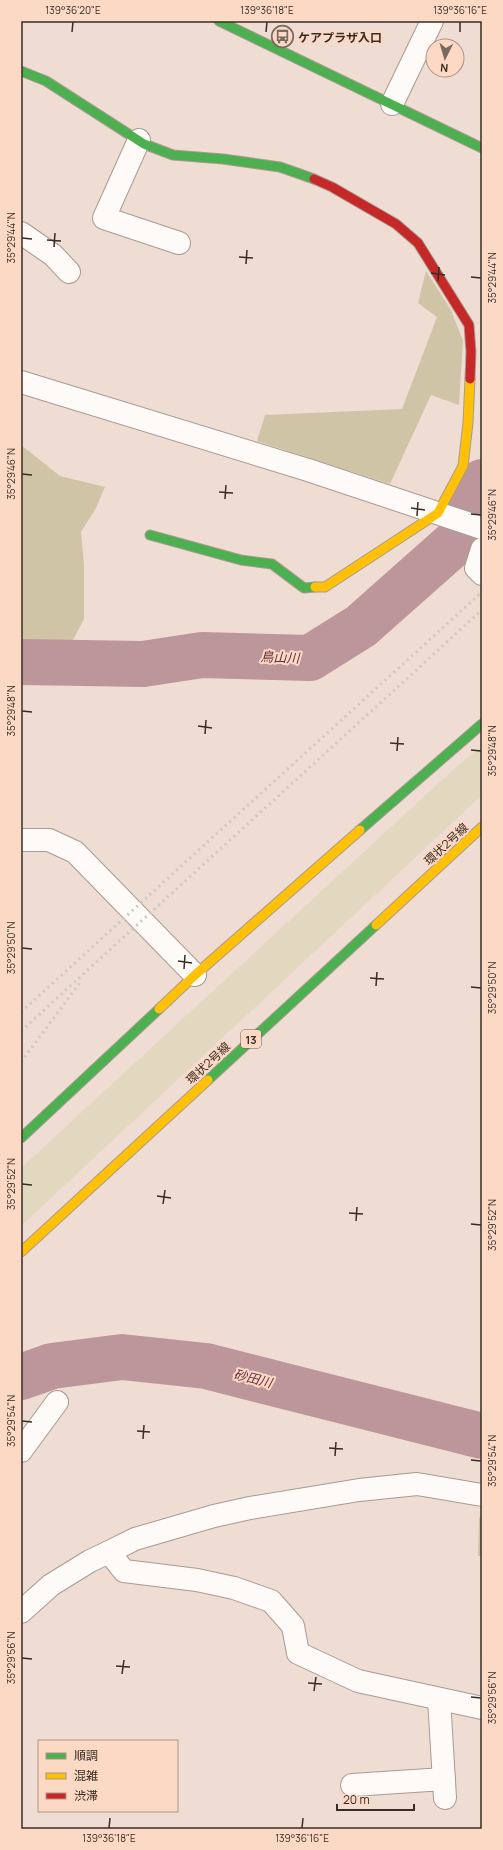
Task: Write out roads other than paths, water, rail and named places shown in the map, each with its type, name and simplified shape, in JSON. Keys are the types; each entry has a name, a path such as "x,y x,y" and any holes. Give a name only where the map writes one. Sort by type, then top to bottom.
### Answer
{"street":[{"path":"219,21 482,148"},
{"path":"392,104 432,21"},
{"path":"21,71 46,81 144,144 173,155 224,159 280,167 321,181 396,224 418,243 469,325 471,352 468,423 463,466 438,513 325,587 304,588 272,564 241,560 150,535"},
{"path":"139,140 104,218 179,244"},
{"path":"21,233 53,256 69,272"},
{"path":"21,382 308,470 482,528"},
{"path":"482,549 476,568 482,574"},
{"path":"21,1138 195,975 482,724"},
{"name":"環状2号線","path":"21,1252 482,827"},
{"path":"21,840 49,840 75,852 195,975"},
{"path":"21,1451 57,1402"},
{"path":"21,1612 51,1585 90,1561 135,1539 214,1516 250,1508 352,1491 417,1484 482,1495"},
{"path":"109,1552 124,1571 197,1580 234,1588 271,1601 293,1626 298,1653 358,1681 482,1708"},
{"path":"352,1785 445,1789 439,1699"}],"waterway":[{"name":"鳥山川","path":"21,662 143,664 202,655 310,658 361,626 458,540 482,482"},
{"name":"砂田川","path":"21,1377 52,1366 122,1357 206,1366 482,1436"}],"railway":[{"path":"21,1012 482,592"},
{"path":"21,1031 482,610"},
{"path":"21,1062 82,980"}],"place":[{"name":"ケアプラザ入口","path":"283,37"}]}
